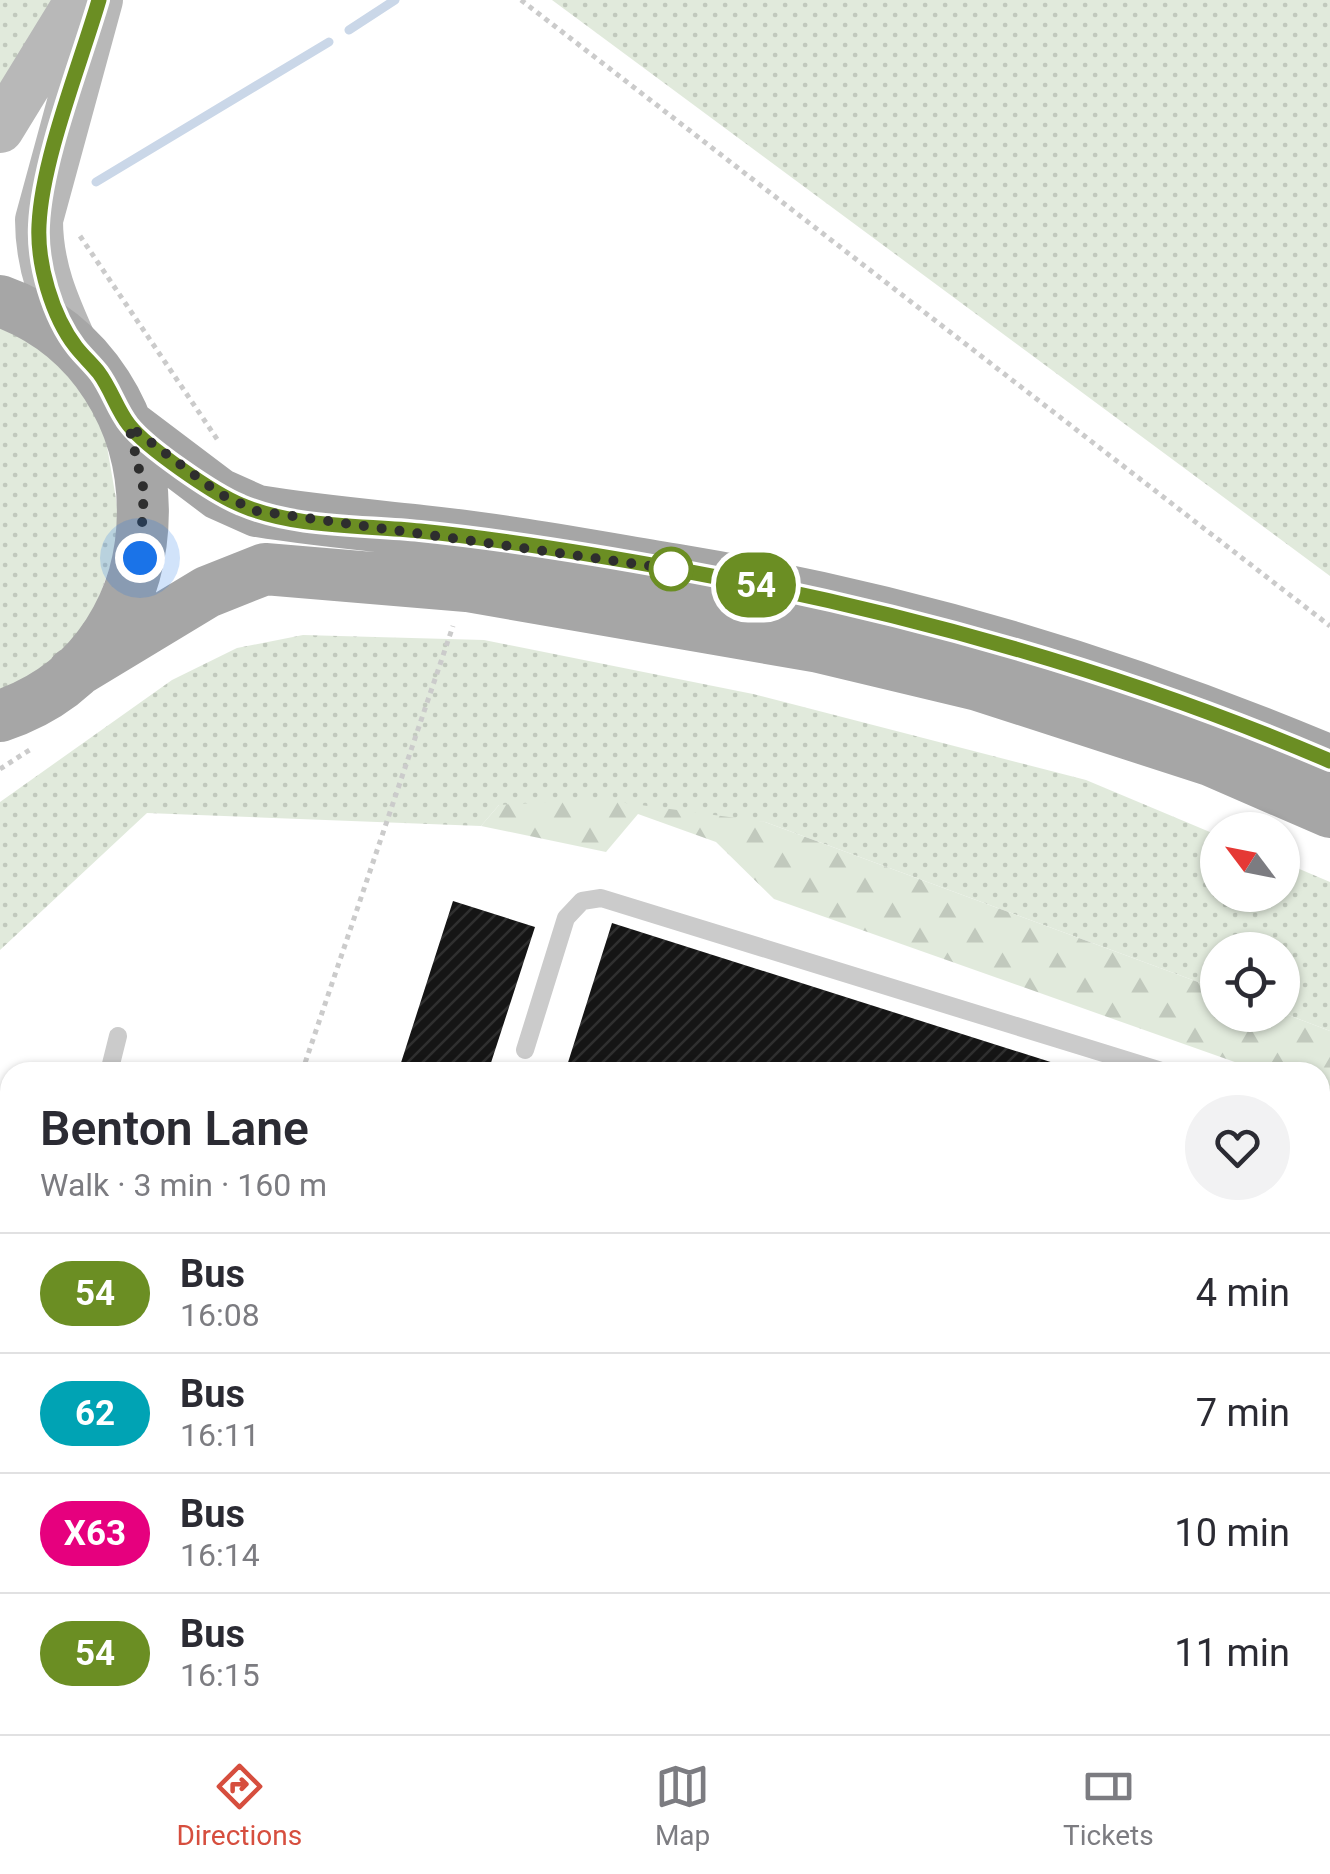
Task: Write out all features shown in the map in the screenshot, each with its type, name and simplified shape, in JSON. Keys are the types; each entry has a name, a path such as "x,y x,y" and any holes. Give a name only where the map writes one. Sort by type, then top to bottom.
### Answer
{"main road":[{"path":"0,129 80,0"},
{"path":"74,345 48,288 39,252 39,220 99,0"},
{"path":"0,301 46,323 74,345 115,396 129,426 144,491 140,558 115,620 73,672"},
{"path":"129,426 220,494 257,511 426,531 750,608 960,681 1100,722 1210,760 1330,812"},
{"path":"3,717 207,592 266,569 750,608 996,642 1224,716 1330,761"}],"lane":[{"path":"525,1050 566,918 582,900 601,898 1134,1062"},
{"path":"111,1062 118,1036"}],"path":[{"path":"521,0 1330,626"},
{"path":"76,228 86,250 227,452"},
{"path":"305,1062 467,586"}],"green space":[{"path":"0,0 58,0 0,92"},
{"path":"552,0 1330,0 1330,576"},
{"path":"0,322 45,348 102,417 122,534 91,619 51,664 0,695"},
{"path":"303,635 484,640 753,694 1086,780 1200,828 1200,912 1300,912 1300,869 1330,882 1330,1031 1300,1020 1300,932 1200,932 1200,983 765,822 499,805 481,826 147,813 0,950 0,802 172,680 237,648"},
{"path":"596,799 765,822 1200,983 1200,1032 1300,1032 1300,1020 1330,1031 1330,1062 1235,1062 774,899 716,842 638,814 606,852 481,826 499,805"}],"building":[{"path":"453,901 535,927 491,1062 401,1062"},
{"path":"612,923 1050,1062 568,1062"}],"waterway":[{"path":"349,30 395,0"},
{"path":"96,182 329,42"}],"bus line":[{"name":"54","path":"99,0 57,142 39,220 39,252 48,288 74,345 115,396 129,426 220,494 257,511 314,521 426,531 680,570 828,601 996,642 1120,681 1224,716 1330,761"}],"route":[{"path":"140,558 144,491 129,426 185,471 220,494 257,511 314,521 426,531 680,570 671,569"}]}
